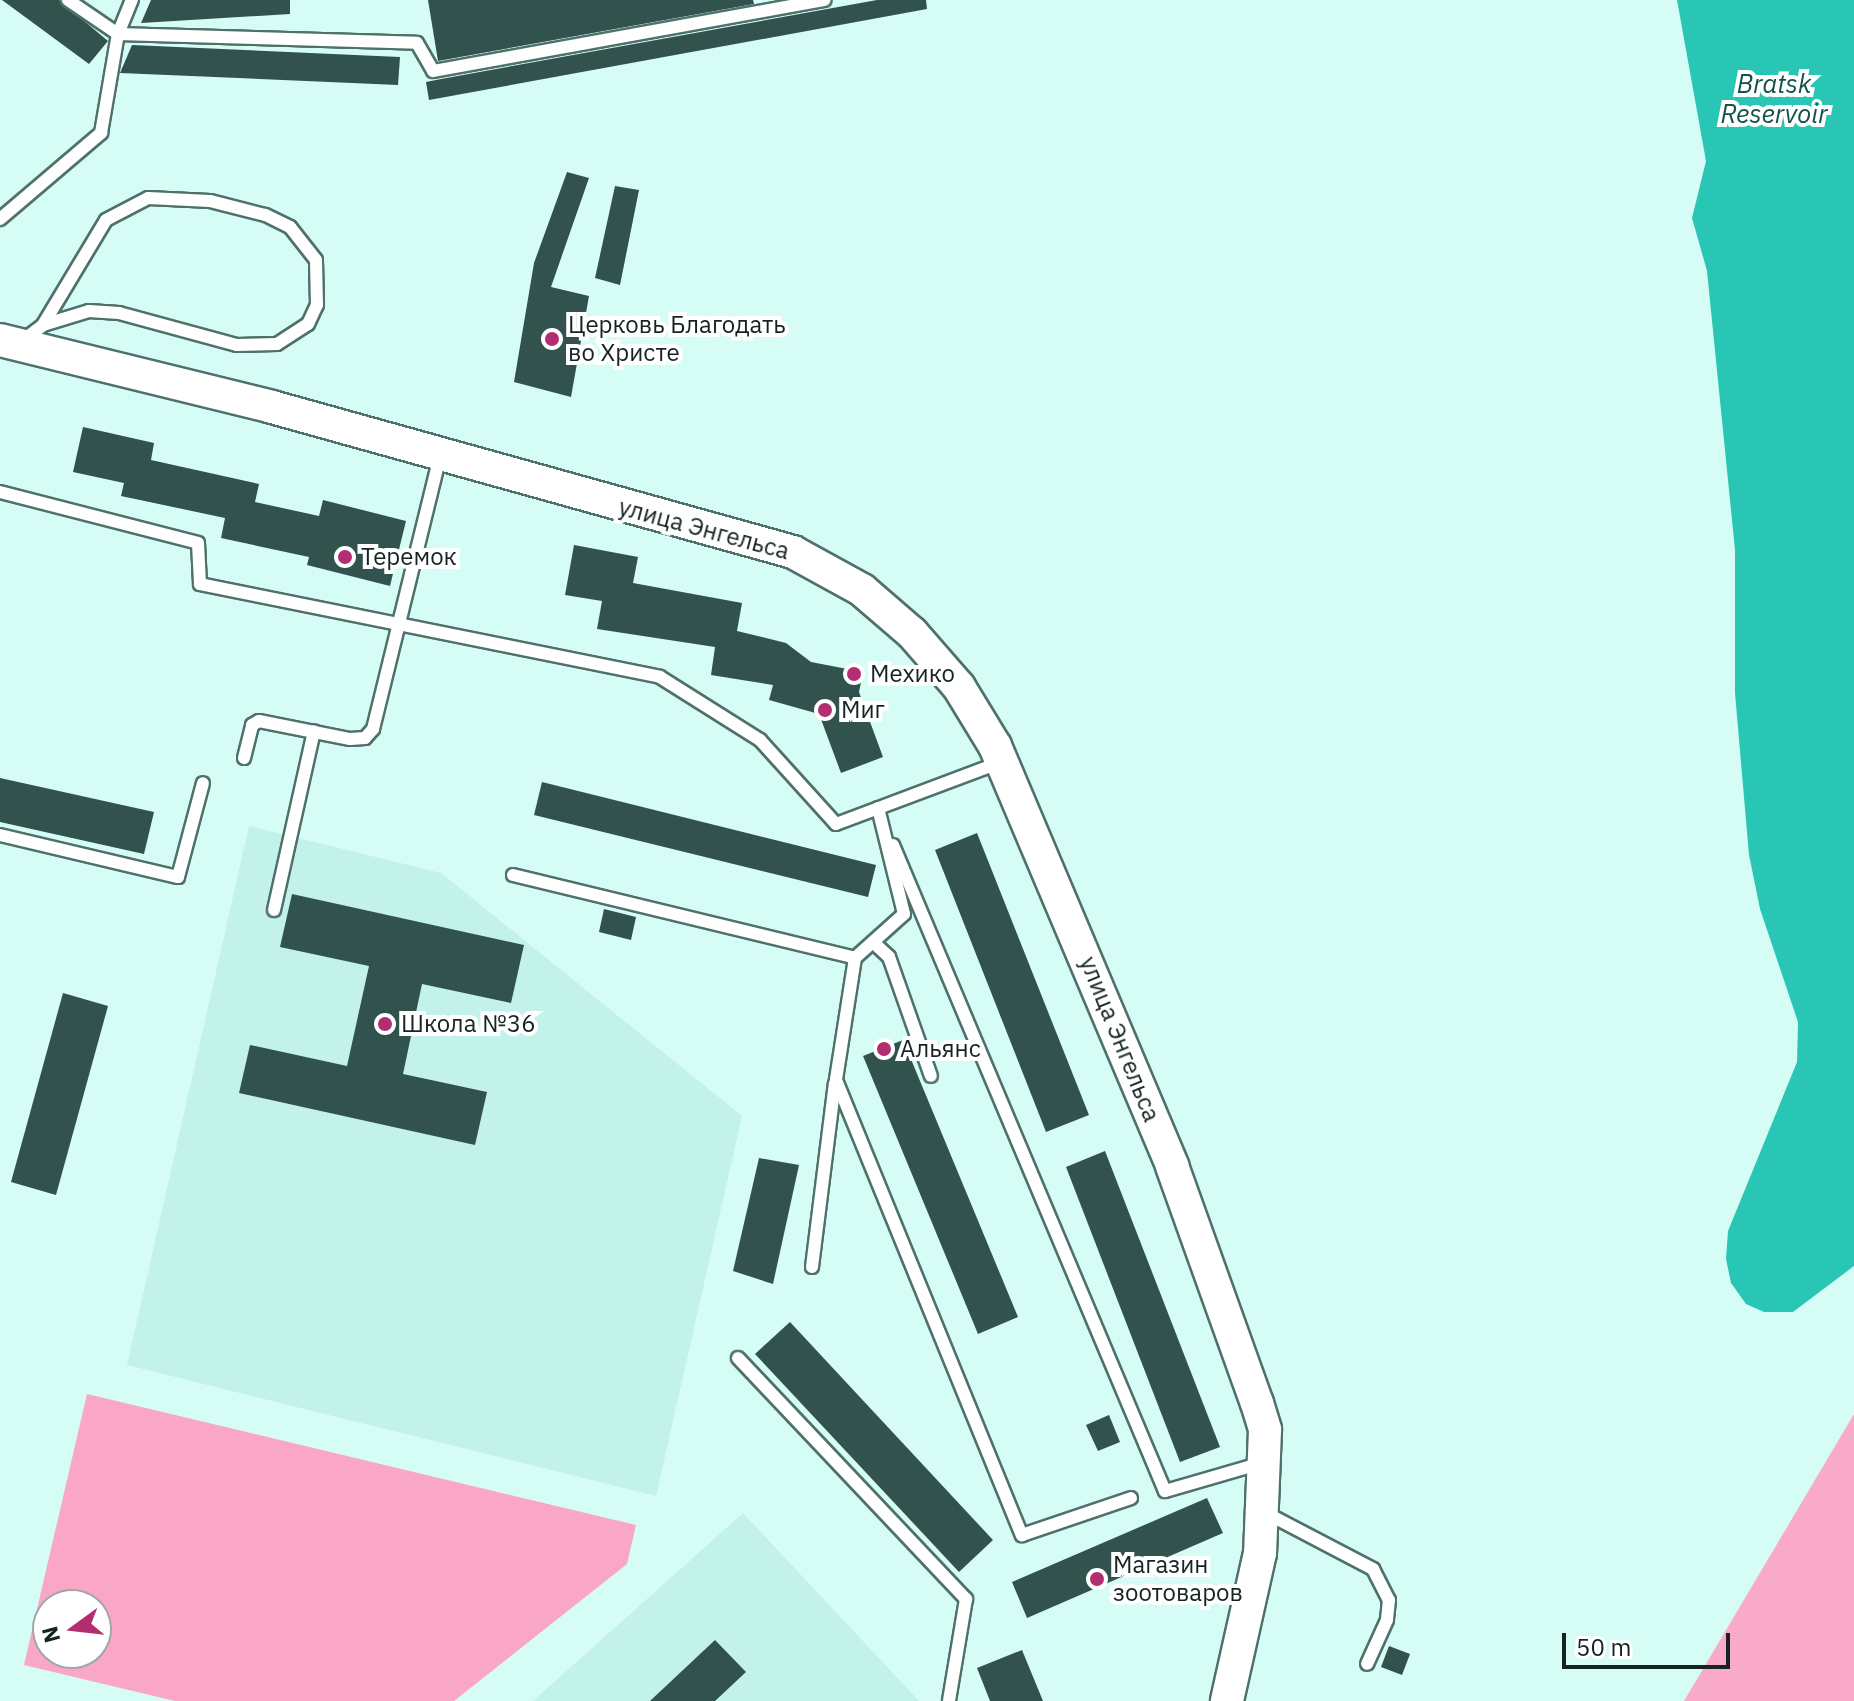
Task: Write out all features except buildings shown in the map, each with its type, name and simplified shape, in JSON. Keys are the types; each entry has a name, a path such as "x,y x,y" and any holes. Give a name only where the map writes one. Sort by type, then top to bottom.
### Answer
{"street":[{"name":"улица Энгельса","path":"9,343 441,454 793,552 862,590 912,633 959,687 1002,762 1172,1166 1265,1430 1263,1463"},
{"path":"1227,1701 1260,1553 1263,1463"}],"lane":[{"path":"68,0 118,34 417,43 433,71 774,5 825,0"},
{"path":"0,219 101,133 118,34 132,0"},
{"path":"9,343 43,325 89,311 119,313 237,345 277,344 308,324 317,305 316,260 290,227 265,215 210,201 148,198 106,220 43,325"},
{"path":"244,758 252,725 259,721 350,739 365,738 373,729 441,454"},
{"path":"0,492 198,543 200,584 660,677 760,740 836,824 1002,762"},
{"path":"274,910 314,731"},
{"path":"0,835 178,877 203,783"},
{"path":"812,1267 855,958 904,914 878,808"},
{"path":"878,808 1165,1491 1263,1463"},
{"path":"513,875 855,958"},
{"path":"873,942 889,957 931,1076"},
{"path":"836,1080 1022,1535 1131,1498"},
{"path":"738,1358 966,1599 949,1701"},
{"path":"1262,1511 1373,1569 1389,1600 1387,1620 1367,1664"}],"shaded area":[{"path":"249,826 441,873 742,1116 656,1496 127,1365"},
{"path":"87,1394 636,1525 627,1564 454,1701 175,1701 41,1669 112,1669 112,1589 42,1589"},
{"path":"1854,1414 1854,1701 1684,1701"},
{"path":"743,1513 919,1701 533,1701"},
{"path":"32,1631 32,1667 24,1665"}],"water":[{"name":"Bratsk Reservoir","path":"1677,0 1854,0 1854,1266 1793,1312 1764,1312 1746,1304 1731,1283 1726,1259 1728,1231 1797,1062 1798,1022 1760,909 1749,855 1735,693 1735,550 1707,271 1692,218 1706,161"}],"place":[{"name":"Церковь Благодать во Христе","path":"552,339"},
{"name":"Теремок","path":"345,557"},
{"name":"Мехико","path":"854,674"},
{"name":"Миг","path":"825,710"},
{"name":"Школа №36","path":"385,1024"},
{"name":"Альянс","path":"884,1049"},
{"name":"Магазин зоотоваров","path":"1097,1579"}]}
